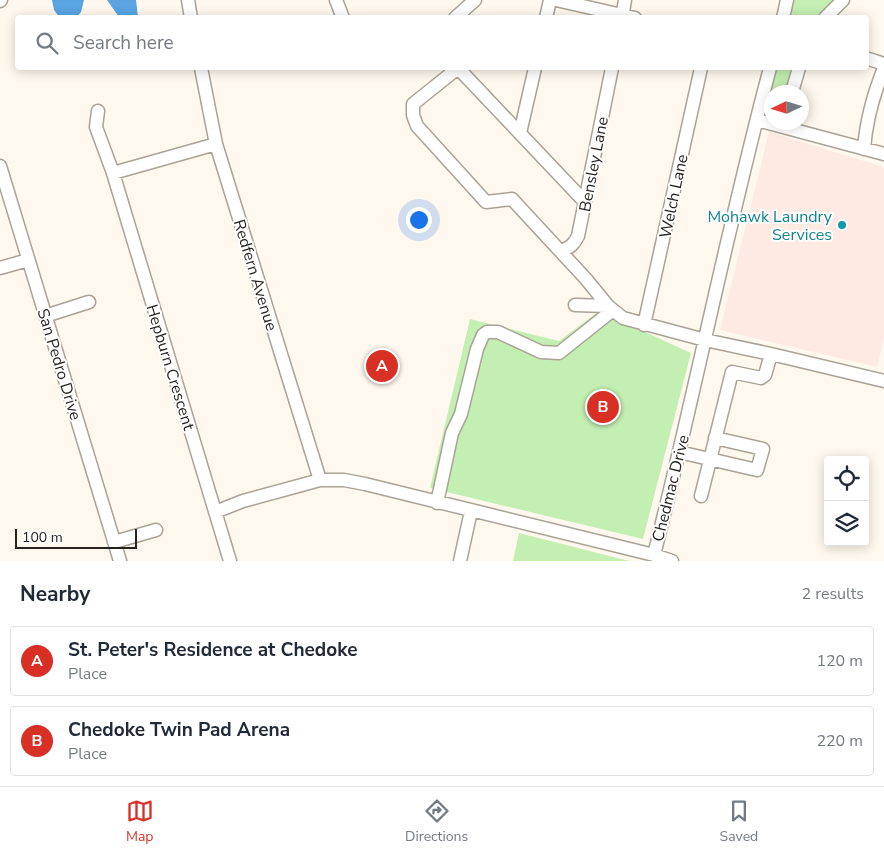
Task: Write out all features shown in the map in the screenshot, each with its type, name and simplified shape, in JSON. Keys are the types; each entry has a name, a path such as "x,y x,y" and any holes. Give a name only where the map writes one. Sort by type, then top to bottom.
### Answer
{"street":[{"path":"188,0 190,15"},
{"path":"336,0 342,15"},
{"path":"458,15 475,0"},
{"path":"547,15 550,0"},
{"path":"556,0 618,15"},
{"path":"625,0 626,15"},
{"path":"784,15 787,0"},
{"path":"828,15 844,0"},
{"path":"869,59 884,64"},
{"path":"864,149 877,87 884,68"},
{"name":"Redfern Avenue","path":"201,70 216,144 320,480"},
{"path":"456,70 413,104 413,115 417,126 486,202 512,199 611,308 623,318 704,340 884,381"},
{"path":"460,70 585,202"},
{"path":"520,133 535,70"},
{"name":"Bensley Lane","path":"561,251 568,249 574,244 578,236 612,70"},
{"name":"Welch Lane","path":"644,324 701,70"},
{"name":"Chedmac Drive","path":"215,512 243,501 320,480 344,480 654,555 770,70"},
{"path":"794,85 798,70"},
{"name":"Hepburn Crescent","path":"98,111 96,127 113,172 230,561"},
{"path":"757,120 764,121"},
{"path":"800,130 884,154"},
{"path":"113,172 216,144"},
{"name":"San Pedro Drive","path":"0,166 120,561"},
{"path":"0,268 28,260"},
{"path":"45,316 89,302"},
{"path":"575,305 611,308"},
{"path":"437,502 449,444 461,414 479,342 483,335 492,331 498,332 541,352 560,353 611,308"},
{"path":"701,496 732,372 761,378 765,375 771,354"},
{"path":"679,452 757,470 763,449 715,438"},
{"path":"460,561 471,511"},
{"path":"114,542 156,530"},
{"path":"654,555 672,561"}],"shaded area":[{"path":"769,132 884,167 884,340 877,367 720,330"}],"green space":[{"path":"794,0 836,0 819,15 790,15"},
{"path":"776,70 791,70 787,85 773,85"},
{"path":"599,311 691,353 643,539 430,488 470,319 559,341"},
{"path":"519,533 629,561 513,561"}],"water":[{"path":"52,0 84,0 79,15 58,15 54,10"},
{"path":"107,0 136,0 138,15 118,15"}],"place":[{"name":"Mohawk Laundry Services","path":"842,225"},
{"name":"St. Peter's Residence at Chedoke","path":"382,366"},
{"name":"Chedoke Twin Pad Arena","path":"603,407"}]}
